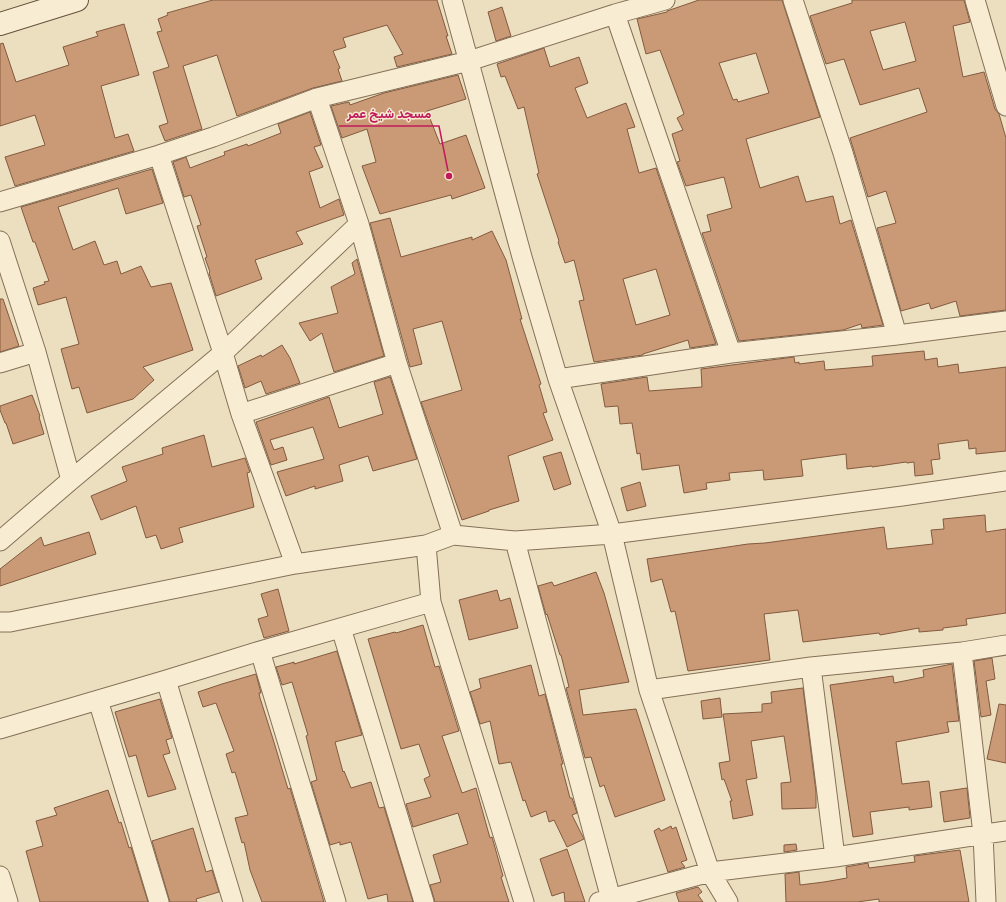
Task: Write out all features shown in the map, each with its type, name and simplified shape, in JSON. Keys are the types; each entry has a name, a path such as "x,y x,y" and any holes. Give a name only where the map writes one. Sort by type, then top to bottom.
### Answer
{"main road":[{"path":"0,24 77,0"}],"street":[{"path":"452,0 522,257 558,379 612,534 649,690 710,872 728,902"},
{"path":"0,202 159,155 213,137 317,98 469,61 615,14 665,0"},
{"path":"793,0 843,153 896,335"},
{"path":"976,0 1006,106"},
{"path":"615,14 731,353"},
{"path":"317,98 359,224 397,363 453,535"},
{"path":"159,155 223,353 241,414 295,564"},
{"path":"0,541 223,353 359,224"},
{"path":"0,241 36,352 71,480"},
{"path":"558,379 731,353 1006,321"},
{"path":"0,364 36,352"},
{"path":"241,414 397,363"},
{"path":"0,622 295,564 426,545 453,535 516,541 612,534 1006,481"},
{"path":"516,541 605,901 710,872 835,857 1006,831"},
{"path":"426,545 431,602 524,902"},
{"path":"0,730 260,650 431,602"},
{"path":"341,628 424,902"},
{"path":"649,690 811,667 962,652 1006,645"},
{"path":"260,650 336,902"},
{"path":"962,652 983,834 986,902"},
{"path":"811,667 835,857"},
{"path":"166,680 234,902"},
{"path":"98,700 159,902"},
{"path":"0,876 8,902"}],"building":[{"path":"213,0 437,0 452,54 397,67 394,57 403,54 387,25 343,38 346,47 333,51 340,68 338,69 342,81 313,88 237,116 217,55 183,66 202,129 165,141 159,126 168,123 153,72 169,67 157,32 162,31 158,19 168,15 167,13"},
{"path":"699,0 782,0 820,117 746,139 760,188 798,176 806,202 833,196 840,224 851,220 883,325 862,328 861,324 843,330 739,341 702,233 711,231 707,215 732,208 724,177 686,186 677,162 680,161 672,134 683,130 677,118 684,114 660,50 646,54 637,19","holes":["756,53 769,93 738,102 737,99 733,100 719,63"]},
{"path":"852,0 964,0 970,22 953,26 963,77 984,72 995,109 999,114 1006,138 1006,310 960,316 956,301 931,309 929,303 901,311 877,228 896,223 886,191 868,197 850,138 927,112 919,88 860,105 844,59 826,64 810,16 852,3","holes":["905,22 916,61 883,70 870,31"]},
{"path":"502,7 511,36 496,41 488,12"},
{"path":"124,24 139,75 101,86 115,138 128,134 134,151 15,186 5,157 45,145 35,115 0,126 0,44 3,43 16,82 69,65 63,47 98,36 96,32"},
{"path":"544,48 550,67 579,57 588,83 575,88 587,118 626,103 635,127 627,129 639,173 656,168 716,344 690,348 688,340 643,355 594,362 579,301 584,300 574,260 565,263 537,174 539,173 524,107 518,109 505,76 501,77 497,64","holes":["656,269 670,315 636,325 623,279"]},
{"path":"458,75 466,99 427,111 440,144 466,135 485,188 452,199 451,195 380,214 362,166 376,162 367,129 342,138 331,106 349,102 350,105 384,93"},
{"path":"310,112 321,145 314,147 323,167 309,172 320,208 339,199 344,215 296,232 303,244 255,260 262,279 216,296 205,258 207,257 197,226 201,225 191,195 184,197 173,162 186,157 190,168 225,155 224,152 247,144 248,146 281,133 278,124"},
{"path":"152,169 163,203 126,214 118,188 58,207 73,250 95,241 104,265 117,261 121,274 141,266 151,287 171,283 193,350 143,367 154,380 133,399 87,413 79,387 72,389 61,349 79,344 66,297 38,305 33,288 49,281 21,207"},
{"path":"390,218 401,257 472,237 472,240 492,231 506,260 522,319 520,319 541,384 539,385 547,412 543,413 553,440 508,456 519,501 462,520 421,402 462,390 442,321 413,329 422,364 410,367 370,223"},
{"path":"357,259 384,356 334,372 322,333 310,341 299,323 338,313 331,287 355,274 352,263"},
{"path":"0,299 3,299 19,346 0,352"},
{"path":"282,345 290,358 300,383 266,394 261,381 245,388 238,366 261,355 262,357"},
{"path":"924,351 925,360 937,358 938,367 958,364 959,373 1006,367 1006,451 976,454 976,448 969,449 968,440 938,444 940,459 931,460 933,474 915,476 914,462 847,469 846,454 801,460 803,476 764,480 763,470 729,473 730,480 706,483 707,489 684,493 679,465 642,470 640,453 637,454 632,423 620,424 618,406 605,407 601,384 647,377 649,391 702,387 701,369 794,357 795,363 799,362 799,364 824,361 825,370 873,366 872,356"},
{"path":"390,377 417,459 373,471 368,456 339,465 343,481 315,489 315,486 286,496 277,472 324,459 313,427 270,440 274,450 283,447 287,460 271,465 256,422 329,397 339,428 383,414 374,382"},
{"path":"32,395 40,416 44,434 13,444 0,410 0,406"},
{"path":"204,435 212,467 245,458 250,472 247,473 254,507 179,528 183,542 161,549 156,535 146,538 136,506 101,520 91,496 127,481 122,467 163,454 162,448"},
{"path":"561,452 571,484 554,490 543,457"},
{"path":"640,482 646,506 627,511 621,488"},
{"path":"985,515 986,532 1006,529 1006,613 966,619 967,625 943,628 943,630 919,632 919,628 880,635 879,633 803,642 798,610 764,614 770,660 688,671 675,611 671,612 662,579 651,582 647,559 748,544 884,527 887,549 933,544 931,530 944,529 943,519"},
{"path":"89,532 96,554 0,586 0,569 41,537 44,546"},
{"path":"596,572 604,593 629,682 579,690 583,715 636,709 665,800 615,817 604,785 600,787 591,757 585,758 566,688 569,687 561,655 547,614 546,615 538,586 552,582 554,586"},
{"path":"278,589 289,631 264,638 258,619 268,616 261,594"},
{"path":"497,590 500,601 510,598 518,628 469,640 459,600"},
{"path":"423,625 435,667 439,666 459,731 442,736 462,793 476,788 490,838 492,837 503,876 501,877 509,902 435,902 430,885 441,882 433,855 468,844 458,813 413,827 406,804 431,797 424,779 430,776 419,744 401,749 368,639"},
{"path":"337,651 362,735 335,742 343,772 344,771 351,788 371,782 379,808 384,807 413,902 388,902 387,894 368,899 351,842 340,845 340,842 330,845 311,782 317,780 306,736 308,735 292,682 282,685 276,667 294,662 294,664"},
{"path":"992,658 995,679 986,681 991,715 981,717 974,661"},
{"path":"952,664 959,721 947,722 949,732 896,742 902,784 929,781 932,807 909,810 909,807 870,812 873,834 853,837 830,685 893,676 894,683 924,677 923,670"},
{"path":"531,665 539,696 545,694 570,798 572,798 577,813 572,815 584,839 567,847 554,820 549,822 546,811 531,817 525,800 523,801 511,762 499,764 490,721 480,724 470,692 481,688 479,679"},
{"path":"256,674 261,693 259,693 260,698 288,789 290,788 324,902 262,902 250,870 244,842 242,843 235,818 248,815 235,772 232,773 226,754 234,751 216,703 203,707 198,692"},
{"path":"803,688 816,792 816,808 782,809 781,783 791,782 784,736 751,741 757,778 746,780 753,815 733,819 730,801 732,801 724,779 722,780 719,763 730,761 723,714 762,712 762,704 772,703 771,692"},
{"path":"720,698 722,717 703,719 701,701"},
{"path":"160,699 172,738 166,740 170,753 163,755 176,789 148,797 136,755 129,757 115,712"},
{"path":"999,704 1006,705 1006,763 987,759"},
{"path":"967,788 970,818 944,822 940,792"},
{"path":"108,790 119,823 121,822 129,848 131,847 148,902 40,902 26,851 43,846 36,821 57,815 54,808"},
{"path":"671,826 672,829 676,827 687,860 681,862 685,867 668,872 654,831 659,828 661,831"},
{"path":"193,828 206,872 212,870 219,892 196,899 197,902 170,902 152,841"},
{"path":"796,844 797,850 784,852 784,845"},
{"path":"567,849 585,902 565,902 564,892 552,896 540,859"},
{"path":"960,850 969,902 879,902 879,899 857,902 786,902 785,874 799,872 800,885 824,882 847,878 846,867 868,863 869,868 915,862 914,856"},
{"path":"698,887 702,892 698,895 703,902 679,902 676,893"}],"place":[{"name":"مسجد شيخ عمر","path":"449,176"}]}
